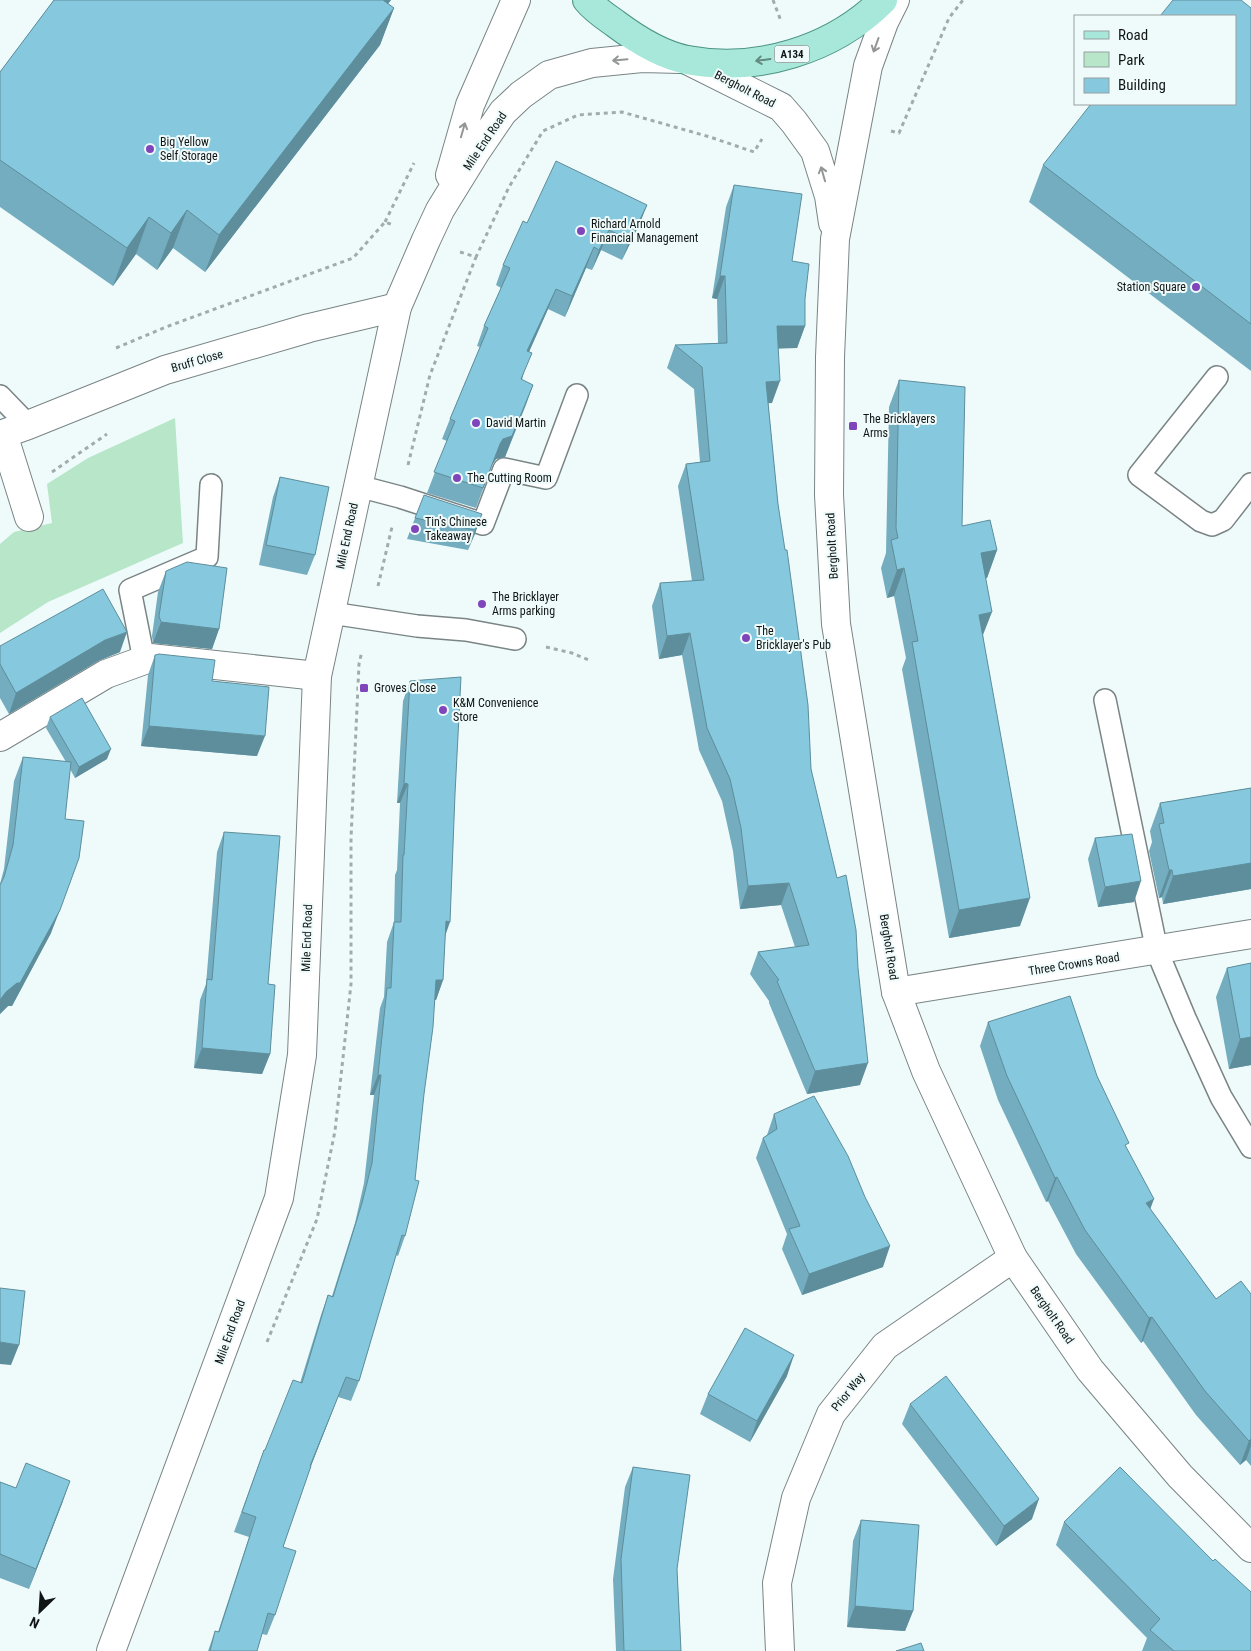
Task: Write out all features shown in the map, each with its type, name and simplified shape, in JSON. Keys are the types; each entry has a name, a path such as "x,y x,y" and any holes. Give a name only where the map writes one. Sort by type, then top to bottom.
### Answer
{"main road":[{"name":"A134","path":"587,0 594,8 628,32 660,50 686,60 746,62 793,54 821,43 844,30 883,0"}],"street":[{"name":"Mile End Road","path":"440,210 470,105 516,0"},
{"name":"Bergholt Road","path":"896,0 884,22 868,66 836,239 830,357 829,495 836,624 896,992 926,1070 1013,1258 1090,1370 1180,1476 1251,1548"},
{"name":"Mile End Road","path":"111,1651 279,1198 302,1055 317,676 397,307 440,210 503,112 521,95 548,75 592,62 642,58 686,60"},
{"name":"Bergholt Road","path":"686,60 781,108 794,122 815,151 821,167 836,239"},
{"name":"Bruff Close","path":"29,517 1,434 165,370 309,328 397,307"},
{"path":"0,737 106,674 150,658 317,676"},
{"name":"Three Crowns Road","path":"896,992 1251,934"},
{"name":"Prior Way","path":"780,1651 777,1583 796,1498 831,1414 885,1346 1013,1258"}],"lane":[{"path":"1217,378 1139,474 1201,521 1212,525 1222,520 1251,484"},
{"path":"358,486 400,497 483,524 504,469 546,478 577,395"},
{"path":"0,396 28,425"},
{"path":"144,660 130,590 206,557 211,486"},
{"path":"331,613 417,626 466,630 515,639"},
{"path":"1105,700 1156,950 1184,1018 1221,1097 1251,1147"}],"path":[{"path":"515,639 572,653 591,661"}],"green space":[{"path":"175,418 183,543 48,602 0,633 0,544 14,532 52,523 47,484 88,458"}],"building":[{"name":"Big Yellow Self Storage","path":"54,0 383,0 394,8 219,235 187,210 171,233 149,217 127,248 0,160 0,72"},
{"name":"Station Square","path":"1173,0 1241,0 1251,8 1251,324 1043,165 1090,105 1236,105 1236,15 1161,15"},
{"path":"556,161 647,205 630,240 609,230 599,250 594,247 572,296 556,289 527,351 532,353 521,379 533,385 512,436 503,439 500,444 483,488 434,472 455,421 450,419 488,328 484,326 510,268 503,265 523,221 527,223"},
{"path":"734,185 802,194 792,261 809,264 805,299 805,326 777,326 780,381 766,382 778,504 785,550 787,550 808,705 811,769 837,878 846,875 856,930 868,1063 815,1071 777,981 779,980 758,952 809,945 789,883 748,886 741,828 730,779 707,728 690,633 667,636 660,583 704,580 686,464 710,461 702,367 675,345 727,343 725,276 720,276"},
{"path":"899,380 965,387 962,526 990,520 997,550 981,553 992,612 979,615 1030,898 959,910 912,642 918,641 904,568 897,570 891,540 898,538 896,528"},
{"path":"280,477 329,487 315,555 266,545"},
{"path":"424,495 482,514 475,530 415,518"},
{"path":"187,562 227,568 219,629 161,622 159,616 166,571"},
{"path":"103,589 127,632 105,640 16,693 0,664 0,646"},
{"path":"155,655 215,660 212,681 269,687 265,736 149,726"},
{"path":"461,677 450,922 446,921 443,980 436,980 433,1027 415,1180 419,1181 405,1236 402,1235 359,1381 346,1377 310,1466 283,1547 296,1551 275,1615 268,1613 257,1651 210,1651 215,1631 219,1632 256,1517 242,1512 264,1450 293,1380 302,1383 328,1295 333,1297 362,1203 372,1163 381,1075 378,1075 387,988 391,988 394,922 401,922 408,784 404,783 410,681"},
{"path":"82,698 111,749 79,767 50,717"},
{"path":"23,757 71,762 65,819 84,821 79,858 60,910 20,983 17,983 6,992 0,1000 0,885 13,845"},
{"path":"1251,788 1251,863 1173,876 1172,870 1169,870 1159,824 1164,823 1160,803"},
{"path":"224,832 280,836 268,984 275,985 270,1054 202,1048 207,979 212,980"},
{"path":"1132,834 1141,881 1105,887 1095,838"},
{"path":"1251,963 1251,1037 1240,1039 1227,968"},
{"path":"1070,996 1097,1076 1129,1143 1125,1145 1154,1199 1146,1203 1216,1299 1241,1281 1251,1294 1251,1439 1249,1441 1205,1391 1152,1317 1149,1318 1085,1230 1057,1177 1055,1178 1007,1076 988,1022"},
{"path":"814,1096 848,1156 865,1197 890,1246 809,1274 789,1229 800,1226 763,1138 777,1129 774,1114"},
{"path":"0,1288 25,1291 19,1345 0,1342"},
{"path":"745,1328 794,1355 757,1421 708,1394"},
{"path":"946,1376 1039,1499 1004,1526 910,1404"},
{"path":"26,1463 70,1481 36,1569 0,1554 0,1482 16,1488"},
{"path":"633,1467 690,1475 677,1569 681,1651 624,1651 621,1559"},
{"path":"1120,1467 1213,1561 1215,1559 1251,1592 1251,1651 1174,1651 1150,1630 1160,1619 1064,1522"},
{"path":"861,1520 919,1525 913,1611 855,1606"},
{"path":"921,1643 924,1651 896,1651"}],"place":[{"name":"Big Yellow Self Storage","path":"150,149"},
{"name":"Richard Arnold Financial Management","path":"581,231"},
{"name":"Station Square","path":"1196,287"},
{"name":"David Martin","path":"476,423"},
{"name":"The Bricklayers Arms","path":"853,426"},
{"name":"The Cutting Room","path":"457,478"},
{"name":"Tin's Chinese Takeaway","path":"415,529"},
{"name":"The Bricklayer Arms parking","path":"482,604"},
{"name":"The Bricklayer's Pub","path":"746,638"},
{"name":"Groves Close","path":"364,688"},
{"name":"K&M Convenience Store","path":"443,710"}]}
